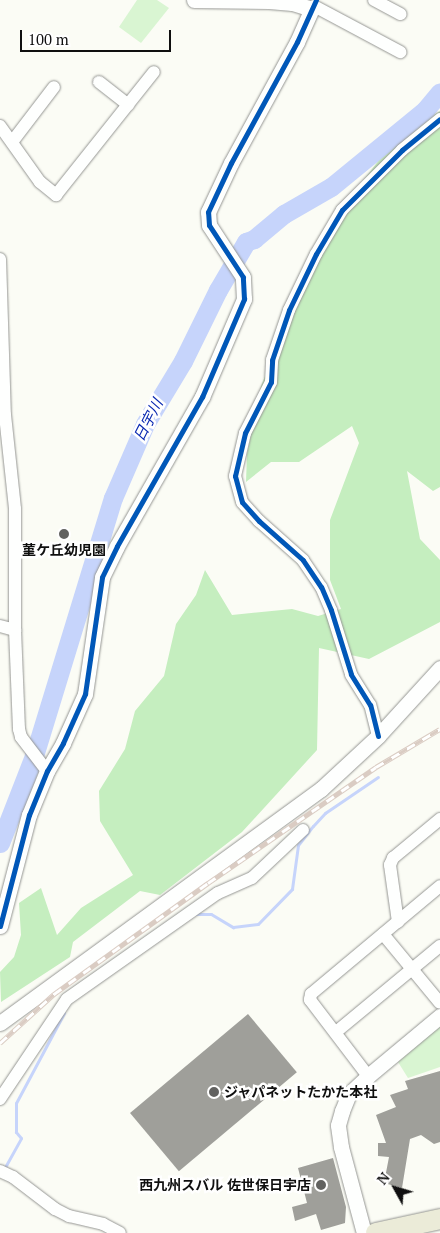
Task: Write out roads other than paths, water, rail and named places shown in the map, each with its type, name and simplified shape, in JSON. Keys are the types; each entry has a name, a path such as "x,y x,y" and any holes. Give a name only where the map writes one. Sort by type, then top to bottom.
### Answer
{"highway":[{"path":"376,1233 440,1219"}],"street":[{"path":"194,0 314,5 400,52"},
{"path":"374,0 400,14"},
{"path":"0,926 29,815 45,768 63,743 85,694 102,577 117,546 202,396 244,299 243,277 208,225 208,212 215,194 297,42 314,5"},
{"path":"0,126 40,182 56,195 154,72"},
{"path":"99,82 128,105"},
{"path":"12,142 54,87"},
{"path":"378,736 370,705 351,674 331,610 321,587 303,560 259,521 242,502 235,476 245,433 272,382 272,360 289,310 316,254 342,210 402,150 440,119"},
{"path":"0,259 3,426 15,509 14,630 21,737 45,768"},
{"path":"0,626 14,630"},
{"path":"0,1023 321,789 378,736 440,668"},
{"path":"398,922 390,865 393,858 440,819"},
{"path":"0,1099 66,999 218,893 252,878 304,830"},
{"path":"368,1076 310,1000 311,994 440,886"},
{"path":"383,934 440,1003"},
{"path":"336,1032 440,946"},
{"path":"364,1233 340,1147 338,1125 349,1094 440,1016"},
{"path":"2,1172 55,1209 69,1216 102,1224 120,1233"}],"waterway":[{"name":"日宇川","path":"0,843 34,756 113,498 145,424 183,361 218,290 246,242 254,239 284,214 331,187 425,110 440,92"},
{"path":"195,914 211,914 233,927 258,924 292,889 298,845 313,826 325,813 378,777"},
{"path":"4,1169 21,1138 16,1132 16,1103 64,1013"}],"railway":[{"path":"0,1043 54,994 208,883 376,767 440,729"}],"place":[{"name":"菫ケ丘幼児園","path":"64,534"},
{"name":"ジャパネットたかた本社","path":"214,1092"},
{"name":"西九州スバル 佐世保日宇店","path":"321,1185"}]}
